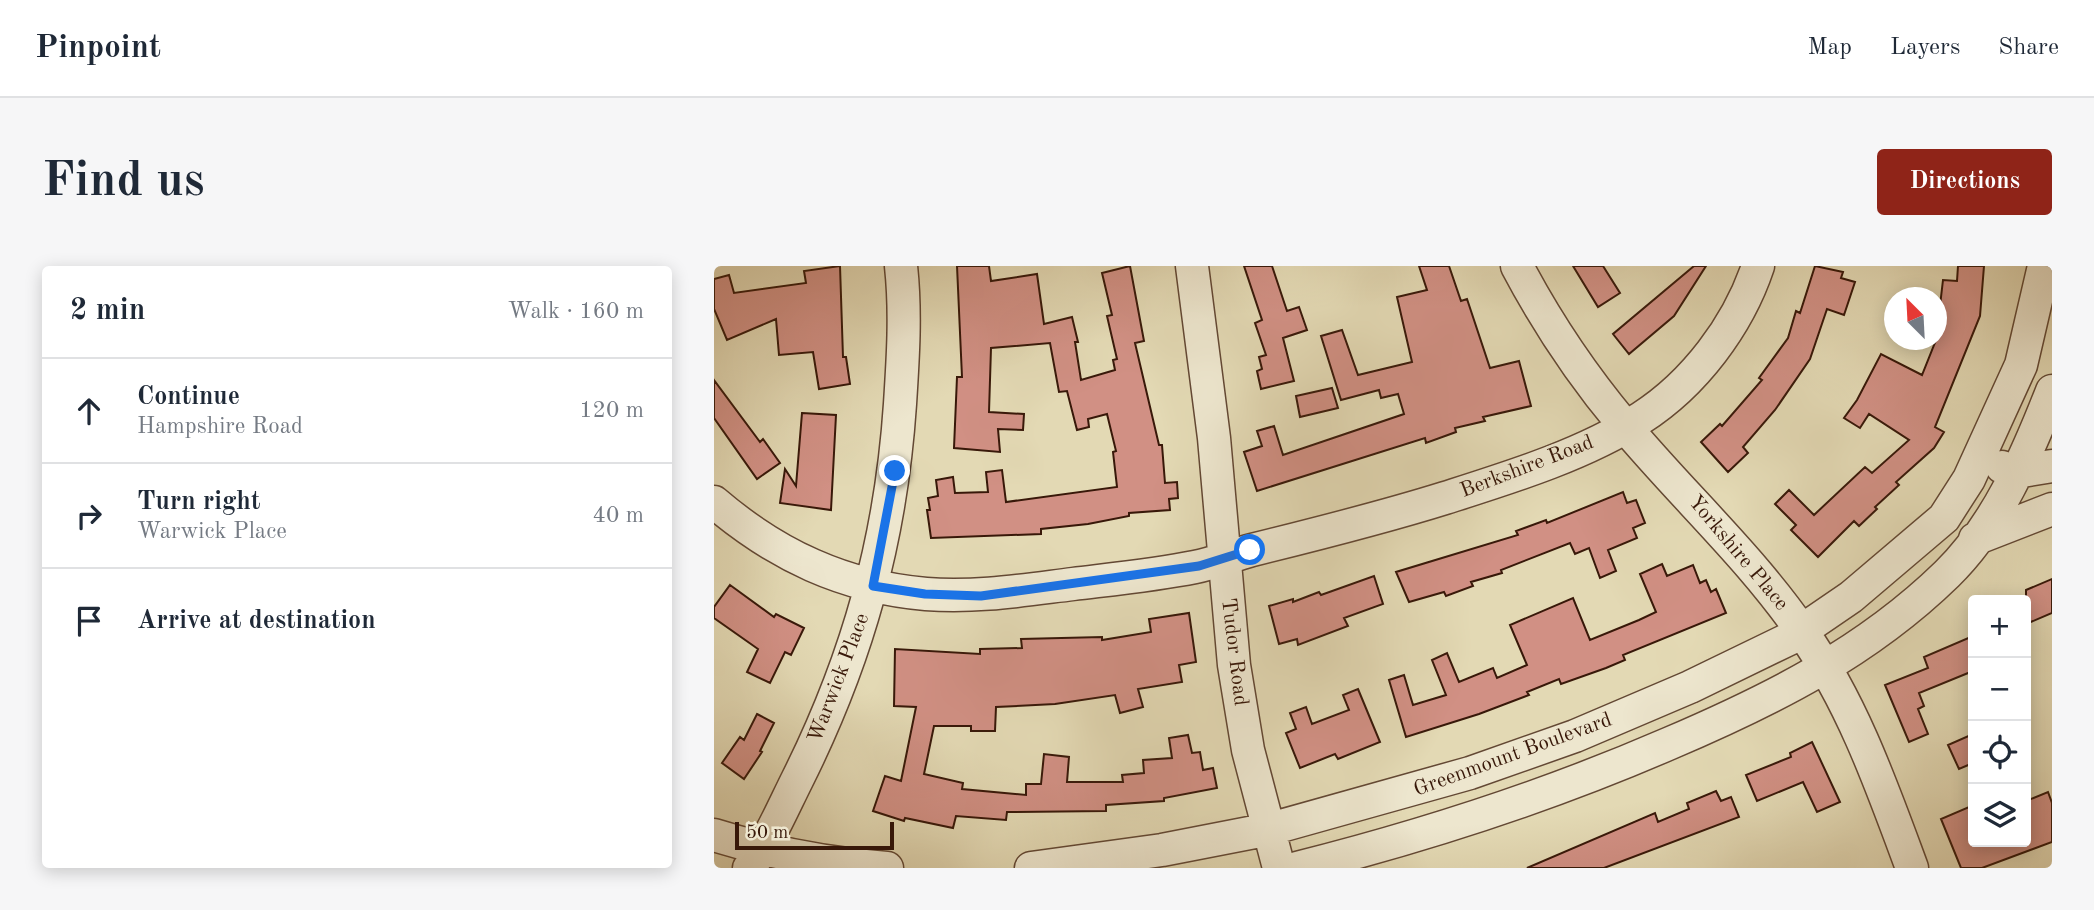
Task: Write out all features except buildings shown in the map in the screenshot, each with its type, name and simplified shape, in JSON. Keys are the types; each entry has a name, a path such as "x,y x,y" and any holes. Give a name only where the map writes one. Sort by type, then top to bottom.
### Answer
{"street":[{"name":"Warwick Place","path":"755,859 808,757 845,671 873,586 895,471 904,344 901,266"},
{"name":"Tudor Road","path":"1192,266 1214,438 1234,665 1248,750 1279,868"},
{"name":"Yorkshire Place","path":"1517,266 1560,341 1625,427 1741,551 1827,668 1878,777 1912,868"},
{"name":"Berkshire Road","path":"714,502 786,554 819,570 873,586 925,594 981,596 1199,566 1385,517 1478,488 1586,447 1625,427 1666,400 1715,347 1737,313 1758,266"},
{"name":"Greenmount Boulevard","path":"1031,868 1162,850 1270,829 1470,773 1575,736 1690,687 1802,631 1851,597 1944,518 1979,460 2021,365 2044,266"},
{"name":"Greenmount Boulevard","path":"1297,868 1484,815 1591,777 1708,727 1827,668 1878,632 1948,573 2003,498 2052,391"},
{"path":"1979,460 2016,472 2052,467"},
{"path":"1975,539 2052,509"},
{"path":"714,835 755,859 887,868"}],"route":[{"path":"895,471 873,586 925,594 981,596 1199,566 1250,550"}]}
